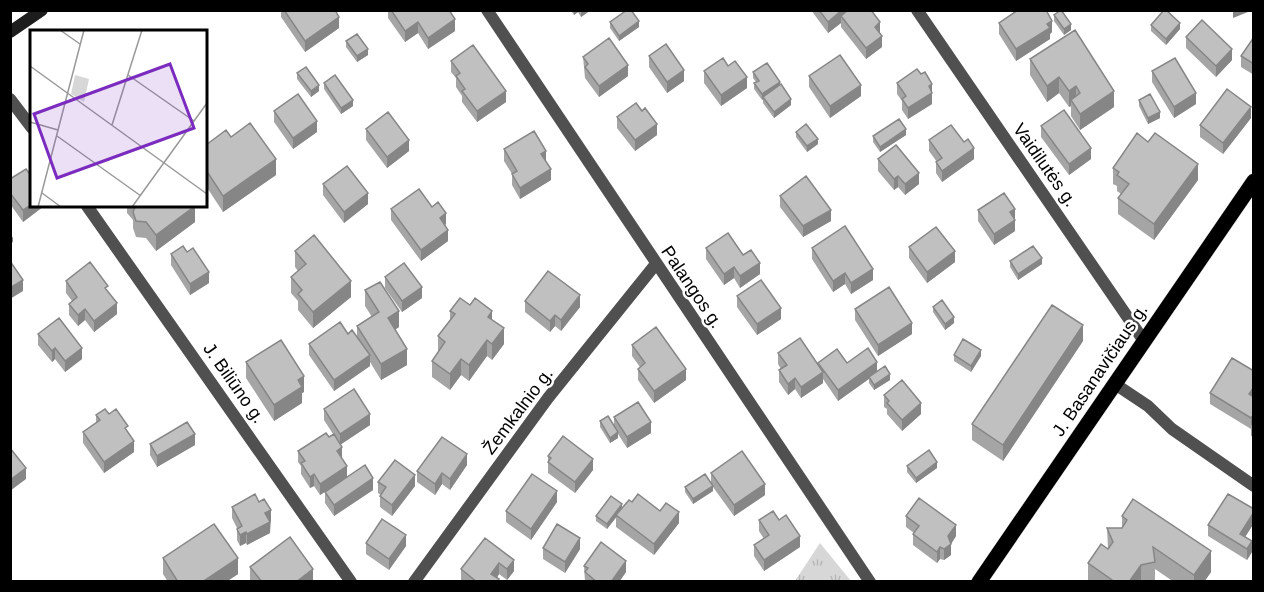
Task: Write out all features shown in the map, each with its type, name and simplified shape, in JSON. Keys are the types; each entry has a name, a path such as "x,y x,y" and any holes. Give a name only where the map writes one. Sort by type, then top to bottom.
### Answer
{"main road":[{"path":"10,32 42,10"},
{"name":"J. Basanavičiaus g.","path":"979,582 1254,181"}],"street":[{"name":"Palangos g.","path":"487,10 655,265 870,582"},
{"name":"Vaidilutės g.","path":"917,10 1144,341"},
{"path":"10,99 30,125"},
{"name":"J. Biliūno g.","path":"88,207 351,582"},
{"name":"Žemkalnio g.","path":"414,582 548,398 655,265"},
{"path":"1114,384 1148,406 1172,429 1254,486"}],"green space":[{"path":"820,543 851,581 795,581"}],"building":[{"path":"284,10 335,10 339,17 305,41"},
{"path":"391,10 449,10 455,19 428,38 418,22 405,31"},
{"path":"627,10 631,10 639,21 619,36 610,22"},
{"path":"819,10 842,10 828,22"},
{"path":"848,10 871,10 880,22 875,27 882,36 866,48 841,16"},
{"path":"1018,10 1046,10 1052,21 1047,24 1050,28 1016,49 999,23"},
{"path":"1061,10 1071,24 1064,29 1054,15"},
{"path":"1164,10 1180,23 1166,39 1151,25"},
{"path":"1202,20 1232,49 1216,66 1186,37"},
{"path":"1075,30 1114,91 1080,114 1071,100 1080,93 1076,86 1069,91 1059,77 1047,86 1030,59"},
{"path":"357,34 368,49 357,56 346,41"},
{"path":"1254,37 1254,64 1241,56"},
{"path":"609,38 628,65 599,86 585,67 588,64 583,57"},
{"path":"666,44 684,70 667,82 649,56"},
{"path":"473,45 506,91 477,111 462,91 465,89 456,76 460,73 451,61"},
{"path":"840,55 861,85 830,106 809,76"},
{"path":"723,58 728,66 735,61 747,77 721,95 704,71"},
{"path":"1175,58 1196,93 1174,107 1152,71"},
{"path":"767,63 780,82 762,94 754,83 759,81 753,72"},
{"path":"306,67 319,85 311,91 297,73"},
{"path":"917,69 921,74 925,72 932,84 929,86 932,93 908,108 902,99 906,96 897,83"},
{"path":"335,75 353,100 341,108 324,83"},
{"path":"781,84 791,99 774,112 763,97"},
{"path":"1227,89 1251,107 1223,143 1200,125"},
{"path":"298,94 317,121 293,138 274,111"},
{"path":"1150,94 1160,112 1148,118 1139,100"},
{"path":"636,103 642,111 645,108 657,124 635,140 617,117"},
{"path":"1064,110 1091,148 1069,164 1041,126"},
{"path":"388,112 409,140 387,157 366,129"},
{"path":"899,119 906,129 880,147 873,136"},
{"path":"250,123 276,159 223,196 207,172 207,144 226,130 231,137"},
{"path":"806,124 818,139 807,146 796,132"},
{"path":"951,125 964,142 968,139 974,148 942,171 936,162 942,158 929,140"},
{"path":"534,131 546,151 541,154 551,169 520,188 512,174 517,171 504,149"},
{"path":"1137,133 1148,142 1155,133 1198,164 1154,224 1118,198 1129,184 1117,175 1119,172 1113,168"},
{"path":"896,145 919,173 905,184 898,176 894,179 878,159"},
{"path":"347,166 368,193 344,212 323,184"},
{"path":"26,169 30,174 30,205 23,210 10,193 10,179"},
{"path":"806,176 831,210 803,226 780,196"},
{"path":"419,189 432,207 438,202 446,213 440,218 448,230 421,250 391,209"},
{"path":"1004,193 1015,209 1010,212 1015,220 994,234 978,210"},
{"path":"135,207 194,207 156,235 146,222 136,221 133,212"},
{"path":"845,226 873,269 851,283 845,273 833,281 812,248"},
{"path":"936,227 955,251 927,272 909,247"},
{"path":"728,233 743,255 751,250 760,263 740,276 734,267 724,274 706,248"},
{"path":"314,235 351,281 313,312 298,294 302,290 291,277 306,264 295,251"},
{"path":"183,246 187,252 193,248 209,272 190,284 171,254"},
{"path":"1033,246 1042,258 1018,274 1010,261"},
{"path":"10,261 23,280 10,288"},
{"path":"90,262 108,286 105,288 117,303 94,321 85,309 78,315 69,304 77,297 66,281"},
{"path":"404,263 422,287 402,301 385,277"},
{"path":"548,271 580,295 561,320 555,315 550,321 525,301"},
{"path":"761,280 781,308 757,324 737,296"},
{"path":"380,282 399,311 388,318 407,349 381,364 357,326 379,312 365,290"},
{"path":"889,287 912,323 878,345 855,309"},
{"path":"460,298 470,305 475,298 492,311 488,317 504,328 492,344 487,340 469,365 461,359 450,374 432,361 445,342 438,336 455,314 450,311"},
{"path":"942,300 954,317 945,324 933,307"},
{"path":"1052,305 1083,325 1003,445 972,424"},
{"path":"59,318 82,348 65,361 55,348 52,351 38,334"},
{"path":"340,322 348,334 352,330 370,355 334,380 309,344"},
{"path":"656,327 686,369 654,391 638,369 645,363 632,345"},
{"path":"800,338 823,372 801,387 795,378 788,384 779,370 787,365 778,353"},
{"path":"963,339 981,350 971,366 954,355"},
{"path":"281,340 304,376 298,380 302,387 274,405 246,362"},
{"path":"868,348 877,362 838,390 818,363 837,349 847,363"},
{"path":"1232,358 1254,371 1254,387 1249,394 1254,397 1254,414 1251,418 1210,393"},
{"path":"885,366 890,374 874,385 869,377"},
{"path":"902,380 921,403 902,420 887,403 889,401 884,395"},
{"path":"354,389 370,414 340,434 324,409"},
{"path":"638,402 651,422 627,437 614,417"},
{"path":"105,409 109,414 116,409 128,426 125,428 134,441 104,462 83,432 100,420 96,415"},
{"path":"608,416 618,432 610,438 600,421"},
{"path":"187,422 195,434 157,456 150,444"},
{"path":"326,433 329,437 334,434 342,447 337,451 347,466 320,484 314,474 310,477 301,463 305,461 298,451"},
{"path":"563,436 593,459 575,482 548,462 551,458 548,456"},
{"path":"442,437 467,454 450,479 442,473 435,484 417,471"},
{"path":"10,448 26,468 10,480"},
{"path":"929,450 937,462 916,478 907,466"},
{"path":"742,451 765,484 734,505 711,473"},
{"path":"395,460 415,475 392,505 380,496 386,487 378,482"},
{"path":"365,465 373,478 334,505 325,492"},
{"path":"532,474 557,491 531,529 506,511"},
{"path":"705,474 713,486 693,499 685,487"},
{"path":"255,494 259,502 264,499 271,510 265,513 270,522 247,534 246,532 240,535 237,529 242,526 232,507"},
{"path":"638,494 660,511 666,503 679,512 654,544 616,515 629,500 632,502"},
{"path":"1228,494 1254,509 1240,534 1252,541 1247,549 1208,525"},
{"path":"611,496 622,504 607,524 596,516"},
{"path":"919,498 956,525 948,536 951,544 944,549 940,547 937,552 913,534 919,526 906,516"},
{"path":"1133,499 1211,551 1194,575 1153,547 1155,562 1141,565 1129,582 1115,582 1088,563 1101,544 1108,549 1113,542 1107,528 1122,528 1127,520 1122,516"},
{"path":"773,511 779,520 786,515 800,536 764,560 754,545 769,535 759,520"},
{"path":"382,519 406,535 389,559 366,543"},
{"path":"214,524 238,558 202,582 178,582 163,558"},
{"path":"557,524 580,538 565,562 543,548"},
{"path":"290,537 313,569 296,582 262,582 250,567"},
{"path":"485,538 514,560 507,569 499,563 491,574 499,579 497,582 477,582 461,569"},
{"path":"601,542 626,561 611,582 597,582 585,572 588,568 584,566"}]}
